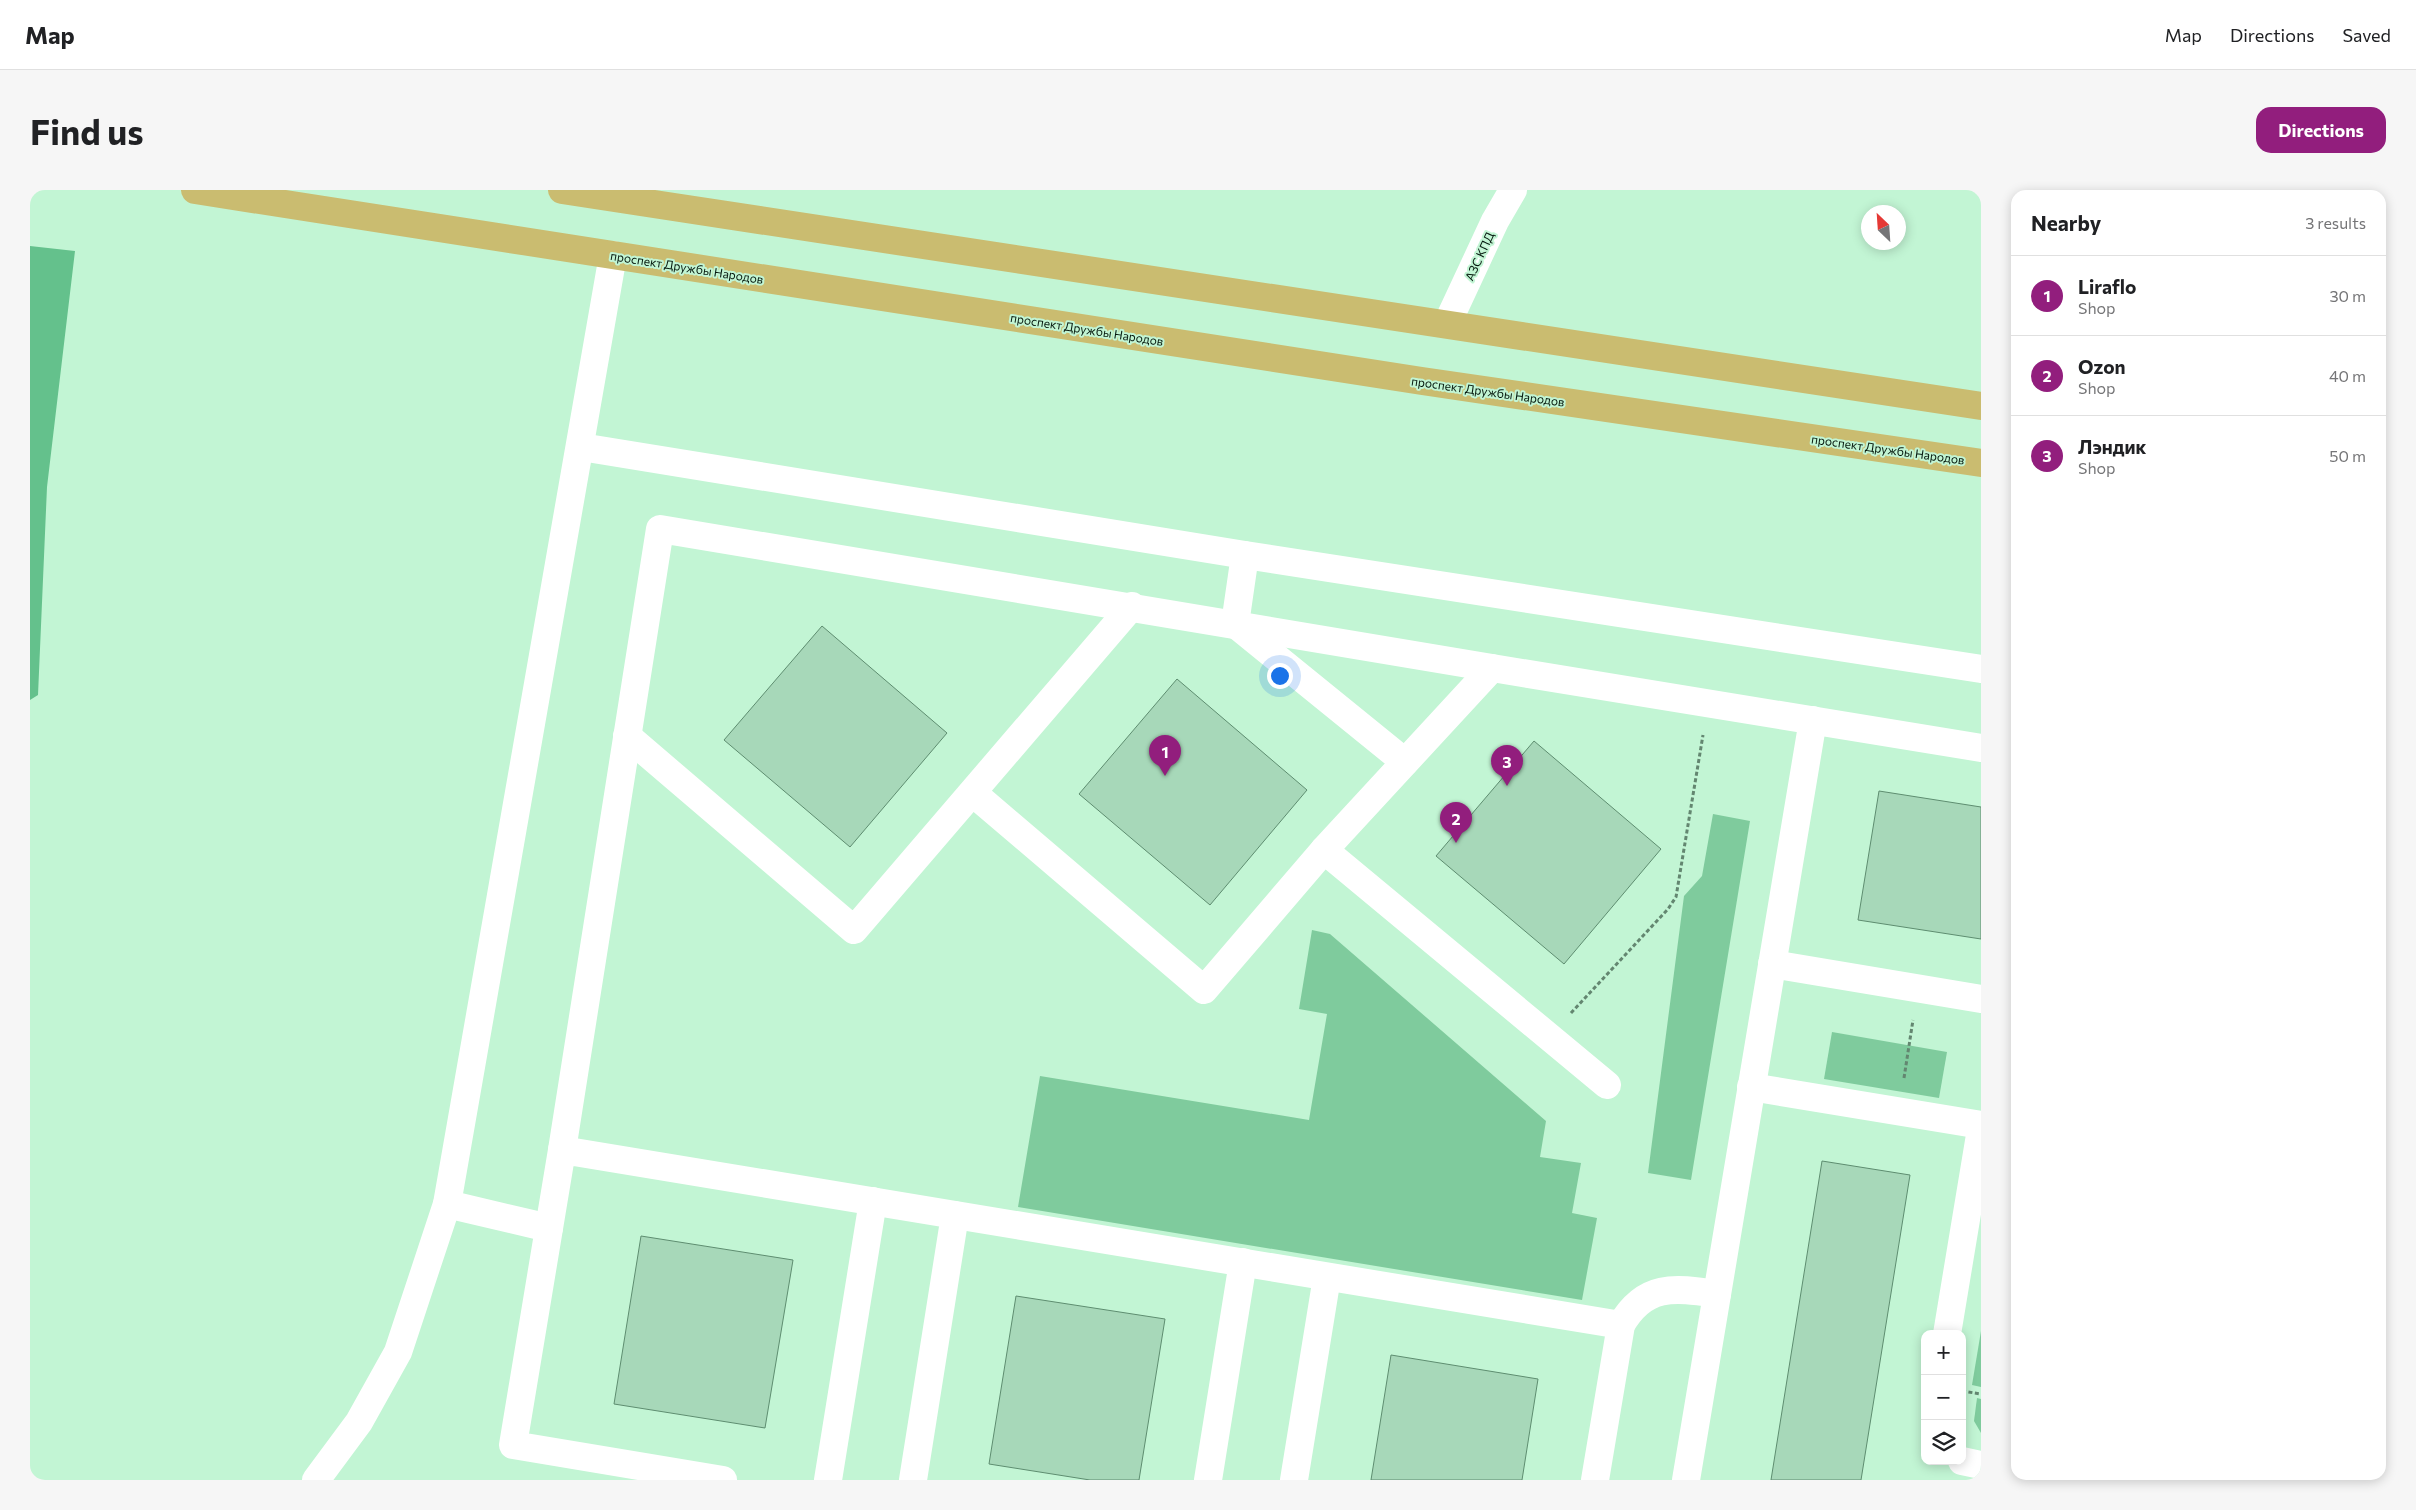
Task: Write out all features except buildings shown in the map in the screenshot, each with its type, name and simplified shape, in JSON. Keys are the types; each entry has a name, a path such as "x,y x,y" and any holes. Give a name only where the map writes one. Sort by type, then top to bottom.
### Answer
{"main road":[{"name":"проспект Дружбы Народов","path":"194,190 1422,381 1981,463"},
{"path":"562,190 1981,406"}],"street":[{"name":"АЗС КПД","path":"1448,324 1495,221 1513,190"},
{"path":"316,1480 359,1422 398,1352 447,1204 613,256"},
{"path":"581,447 1245,555 1981,669"},
{"path":"723,1480 513,1445 562,1150 660,529 1981,748"},
{"path":"1235,624 1245,555"},
{"path":"627,736 854,930 1132,606"},
{"path":"1235,624 1405,762"},
{"path":"972,793 1204,990 1324,850 1492,668"},
{"path":"1686,1480 1813,720"},
{"path":"1324,850 1550,1035 1607,1085"},
{"path":"1772,964 1981,999"},
{"path":"1752,1087 1981,1125"},
{"path":"1948,1330 1981,1129"},
{"path":"562,1150 1621,1325"},
{"path":"828,1480 873,1201"},
{"path":"447,1204 549,1228"},
{"path":"913,1480 956,1215"},
{"path":"1208,1480 1243,1262"},
{"path":"1294,1480 1327,1276"},
{"path":"1595,1480 1621,1325 1637,1304 1656,1292 1683,1289 1717,1294"},
{"path":"1966,1462 1981,1465"}],"path":[{"path":"1550,1035 1668,909 1676,897 1708,702"},
{"path":"1898,1111 1919,989"},
{"path":"1966,1392 1981,1394"}],"green space":[{"path":"30,246 75,251 47,487 38,695 30,700"},
{"path":"1713,814 1750,821 1691,1180 1648,1173 1684,896 1702,876"},
{"path":"1312,930 1330,934 1546,1121 1540,1157 1581,1163 1572,1213 1597,1218 1582,1300 1018,1207 1040,1076 1309,1120 1327,1014 1299,1009"},
{"path":"1832,1032 1947,1052 1939,1098 1824,1079"},
{"path":"1981,1331 1981,1387 1972,1385"},
{"path":"1977,1398 1981,1399 1981,1433 1974,1421"}],"place":[{"name":"Liraflo","path":"1165,776"},
{"name":"Лэндик","path":"1507,786"},
{"name":"Ozon","path":"1456,843"}]}
